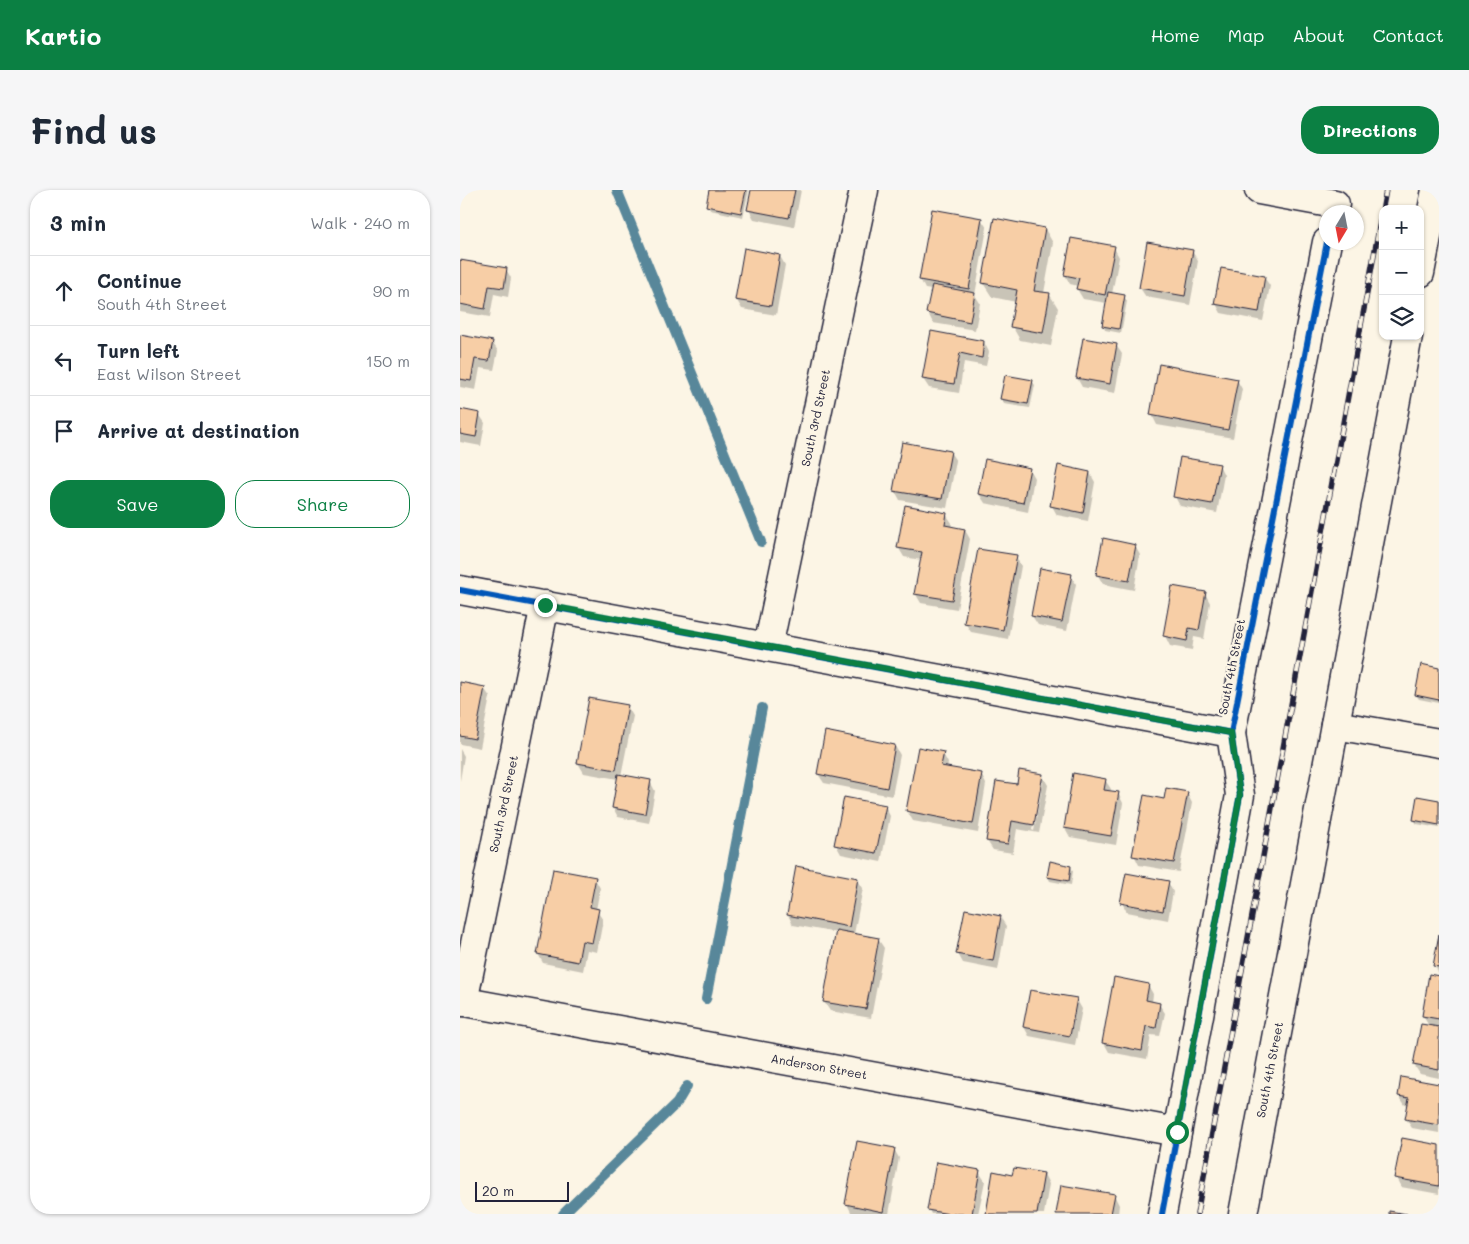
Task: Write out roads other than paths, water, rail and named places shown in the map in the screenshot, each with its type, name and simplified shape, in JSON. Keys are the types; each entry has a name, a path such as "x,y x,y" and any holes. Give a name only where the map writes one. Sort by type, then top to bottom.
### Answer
{"street":[{"name":"South 3rd Street","path":"768,647 864,190"},
{"path":"1259,190 1335,202"},
{"path":"1424,253 1436,190"},
{"name":"South 4th Street","path":"1162,1214 1240,795 1231,733 1325,250"},
{"name":"South 4th Street","path":"1243,1214 1407,340"},
{"path":"460,590 1231,733"},
{"name":"South 3rd Street","path":"462,1002 545,605"},
{"path":"1335,724 1439,743"},
{"name":"Anderson Street","path":"462,1002 1177,1132"}],"waterway":[{"path":"617,190 761,542"},
{"path":"706,999 762,708"},
{"path":"563,1214 677,1103 687,1086"}],"railway":[{"path":"1197,1214 1386,190"}]}
